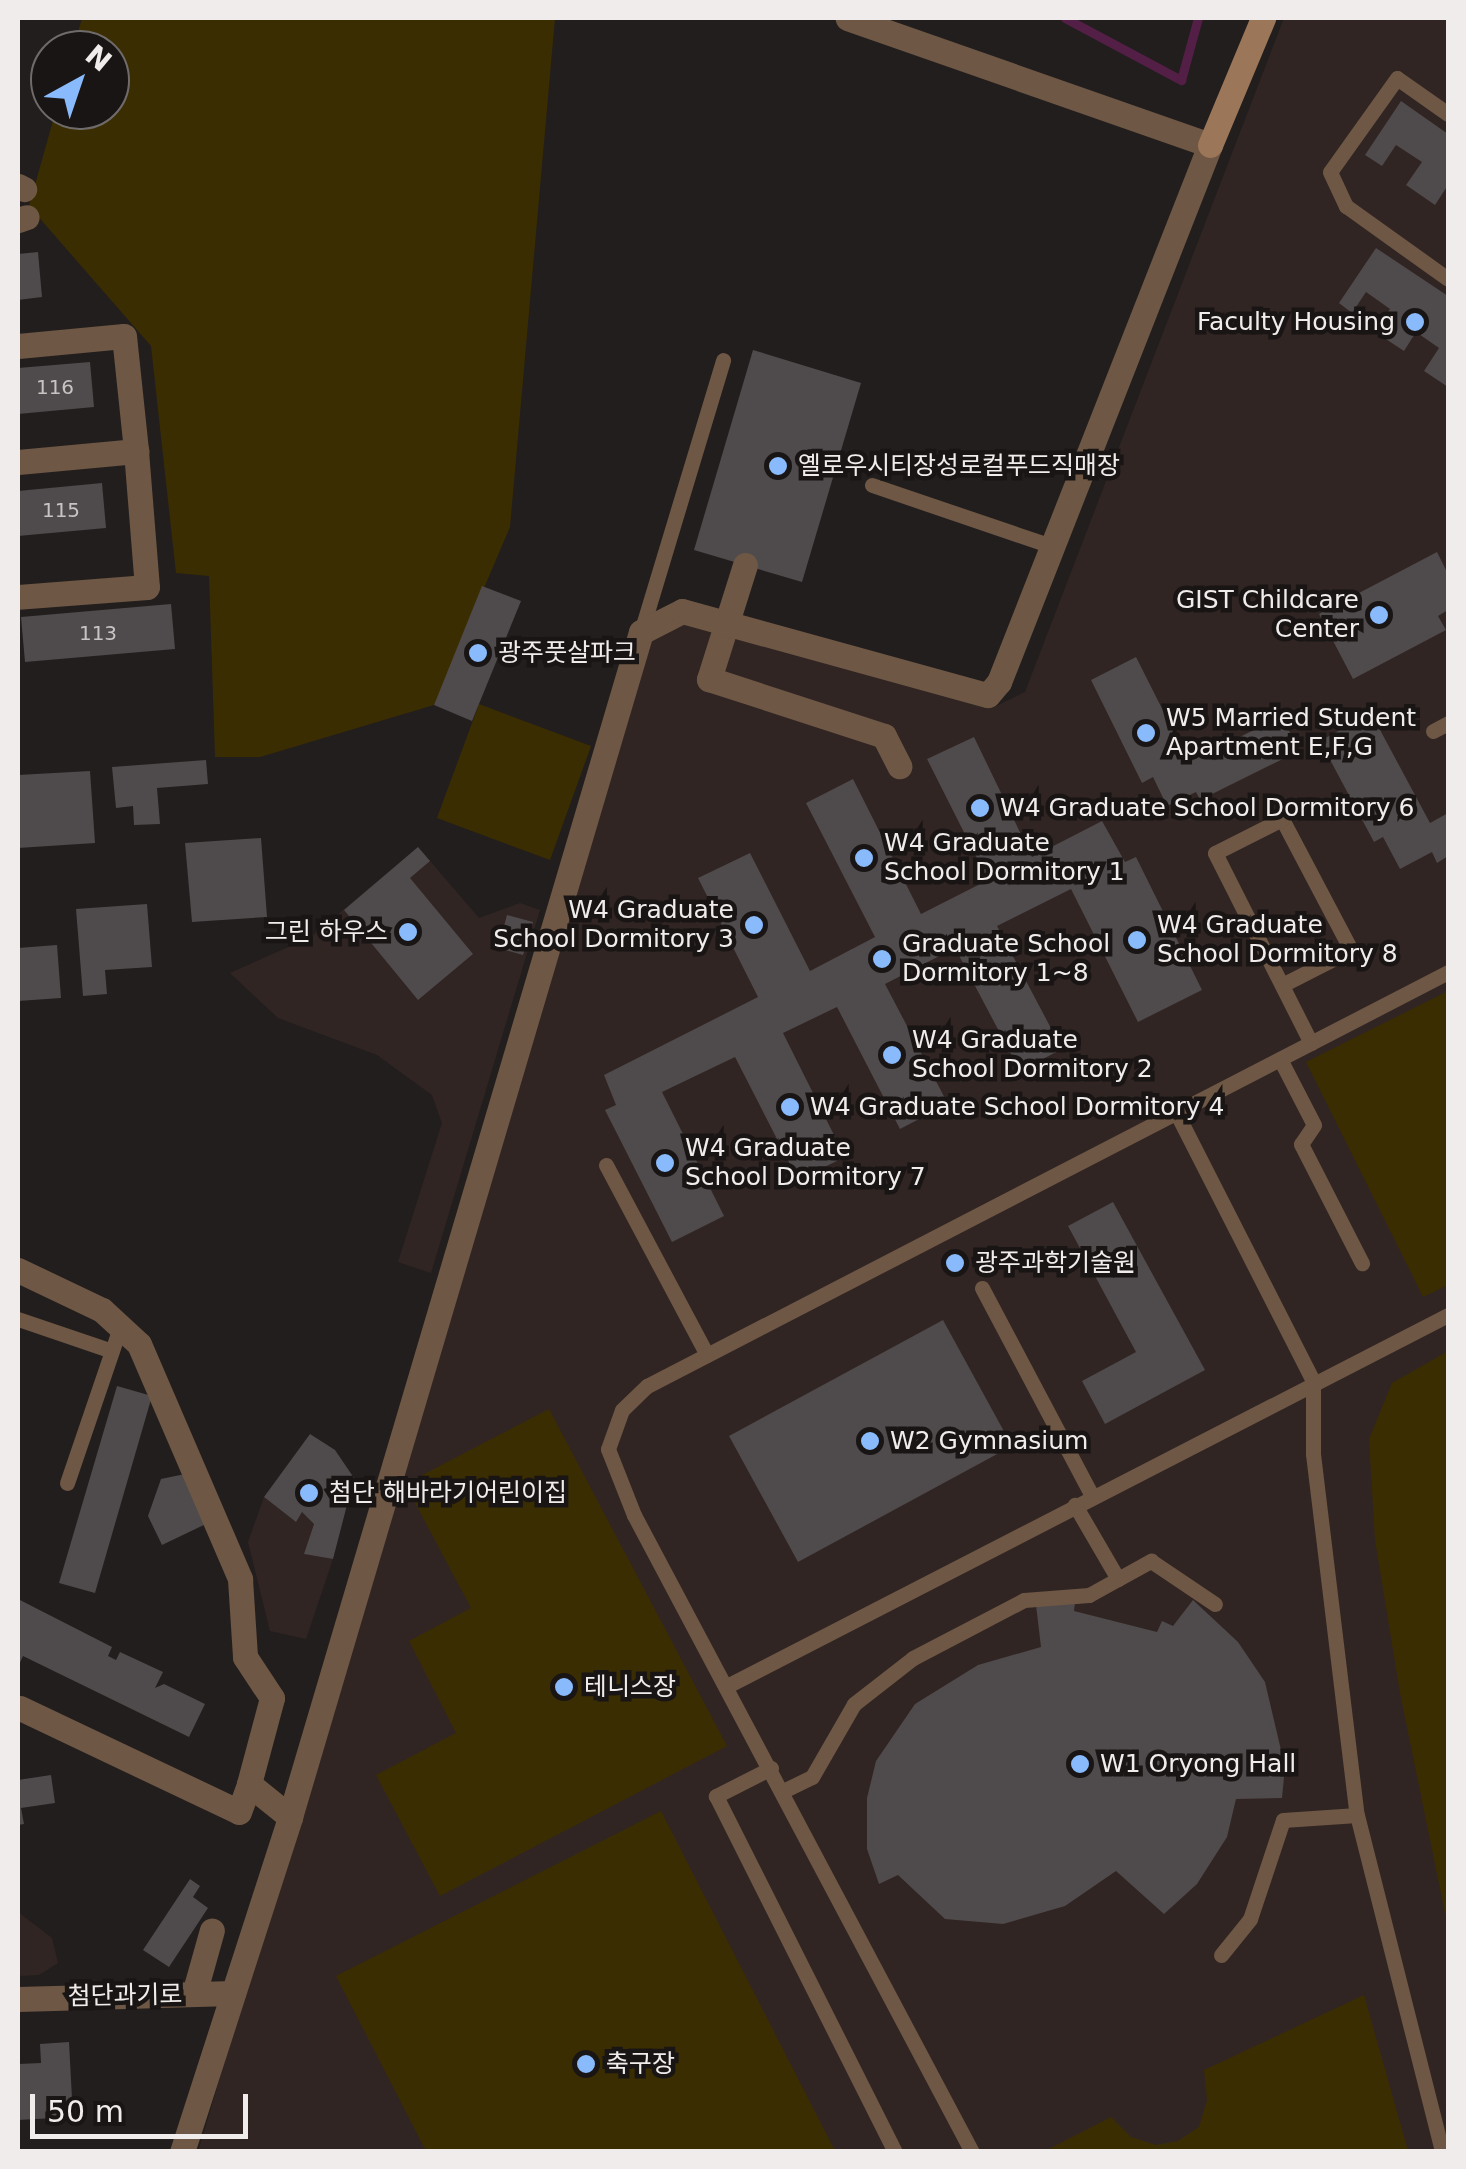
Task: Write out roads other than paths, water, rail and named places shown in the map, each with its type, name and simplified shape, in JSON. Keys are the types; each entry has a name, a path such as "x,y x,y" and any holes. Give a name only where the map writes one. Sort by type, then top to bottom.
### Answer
{"street":[{"path":"848,18 1210,145"},
{"path":"182,2152 290,1816 641,632 682,611 988,695 999,682 1048,545 1263,18"},
{"path":"18,346 124,336 147,587 18,597"},
{"path":"18,462 136,451"},
{"path":"746,565 710,679 884,736 899,766"},
{"path":"18,1270 102,1310 116,1339 139,1344 240,1579 245,1657 272,1698 240,1812 20,1708"},
{"path":"250,1784 290,1816"},
{"path":"194,1994 212,1930"},
{"name":"첨단과기로","path":"18,1999 234,1993"}],"lane":[{"path":"1448,114 1398,78 1330,172 1346,206 1448,279"},
{"path":"641,632 723,360"},
{"path":"872,485 1048,545"},
{"path":"1433,732 1448,723"},
{"path":"1282,985 1351,950 1282,819 1215,853 1310,1043"},
{"path":"972,2152 634,1516 608,1449 622,1410 648,1386 1448,972"},
{"path":"1280,1059 1314,1125 1301,1144 1362,1263"},
{"path":"1176,1112 1313,1381 1313,1454 1357,1816 1442,2152"},
{"path":"606,1165 707,1355"},
{"path":"982,1288 1092,1496"},
{"path":"727,1686 1448,1314"},
{"path":"18,1319 116,1339 67,1483"},
{"path":"1075,1504 1118,1579"},
{"path":"782,1792 812,1777 854,1704 913,1658 1024,1600 1089,1595 1151,1561 1216,1604"},
{"path":"771,1768 716,1796 896,2152"},
{"path":"1221,1955 1250,1919 1283,1820 1357,1816"}],"waterway":[{"path":"1065,18 1181,80 1198,18"}],"place":[{"name":"Faculty Housing","path":"1415,322"},
{"name":"옐로우시티장성로컬푸드직매장","path":"778,466"},
{"name":"GIST Childcare Center","path":"1379,615"},
{"name":"광주풋살파크","path":"478,653"},
{"name":"W5 Married Student Apartment E,F,G","path":"1146,733"},
{"name":"W4 Graduate School Dormitory 6","path":"980,808"},
{"name":"W4 Graduate School Dormitory 1","path":"864,858"},
{"name":"W4 Graduate School Dormitory 3","path":"754,925"},
{"name":"그린 하우스","path":"408,932"},
{"name":"W4 Graduate School Dormitory 8","path":"1137,940"},
{"name":"Graduate School Dormitory 1~8","path":"882,959"},
{"name":"W4 Graduate School Dormitory 2","path":"892,1055"},
{"name":"W4 Graduate School Dormitory 4","path":"790,1107"},
{"name":"W4 Graduate School Dormitory 7","path":"665,1163"},
{"name":"광주과학기술원","path":"955,1263"},
{"name":"W2 Gymnasium","path":"870,1441"},
{"name":"첨단 해바라기어린이집","path":"309,1493"},
{"name":"테니스장","path":"564,1687"},
{"name":"W1 Oryong Hall","path":"1080,1764"},
{"name":"축구장","path":"586,2064"}]}
